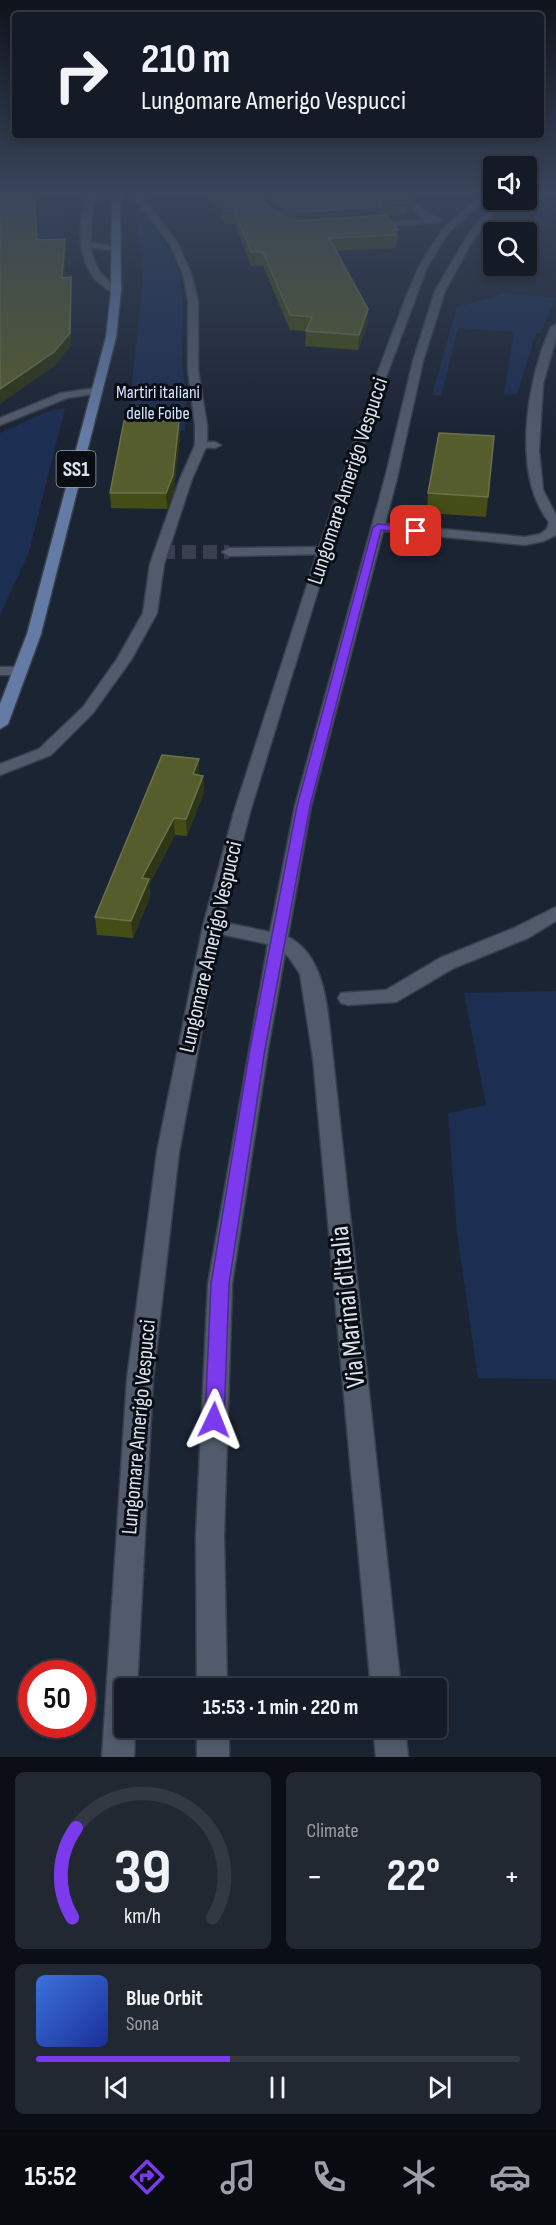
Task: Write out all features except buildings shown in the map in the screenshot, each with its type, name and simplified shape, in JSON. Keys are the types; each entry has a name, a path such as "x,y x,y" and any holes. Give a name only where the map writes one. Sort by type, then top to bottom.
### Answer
{"main road":[{"path":"93,272 116,291"},
{"name":"SS1","path":"0,724 34,634 111,337 116,272"},
{"path":"0,770 45,752 88,710 124,660 150,613 157,564 186,479 201,445 201,425 193,362 193,301 186,272"},
{"name":"Lungomare Amerigo Vespucci","path":"118,1757 140,1379 168,1152 212,926 242,812 324,551 381,377 421,272"},
{"name":"Lungomare Amerigo Vespucci","path":"212,1678 210,1535 220,1284 258,1049 303,806 378,527 418,361 440,291 451,272"},
{"name":"Lungomare Amerigo Vespucci","path":"378,527 525,541 551,533 555,528 555,522 537,491 534,434 542,368 556,327"},
{"path":"0,422 65,395 96,391"},
{"path":"201,445 215,445"},
{"path":"229,552 324,551"},
{"path":"0,671 20,671"},
{"path":"348,998 389,997 447,963 521,933 556,913"},
{"path":"212,926 278,940"},
{"name":"Via Marinai d'Italia","path":"278,940 295,951 310,973 323,1058 385,1678"},
{"path":"213,1738 213,1757"},
{"path":"390,1738 392,1757"}],"green space":[{"name":"Martiri italiani delle Foibe","path":"143,272 179,273 183,303 182,363 186,392 185,431 127,431"},
{"path":"506,293 556,298 541,333 536,333 517,394 504,394 514,332 458,328 441,396 432,395 457,307"},
{"path":"65,408 29,552 0,615 0,433 49,411"},
{"path":"556,991 556,1379 478,1378 457,1233 448,1113 486,1105 464,993"}],"tunnel":[{"path":"161,552 229,552"}],"route":[{"path":"214,1420 220,1284 258,1049 303,806 378,527 416,531"}]}
